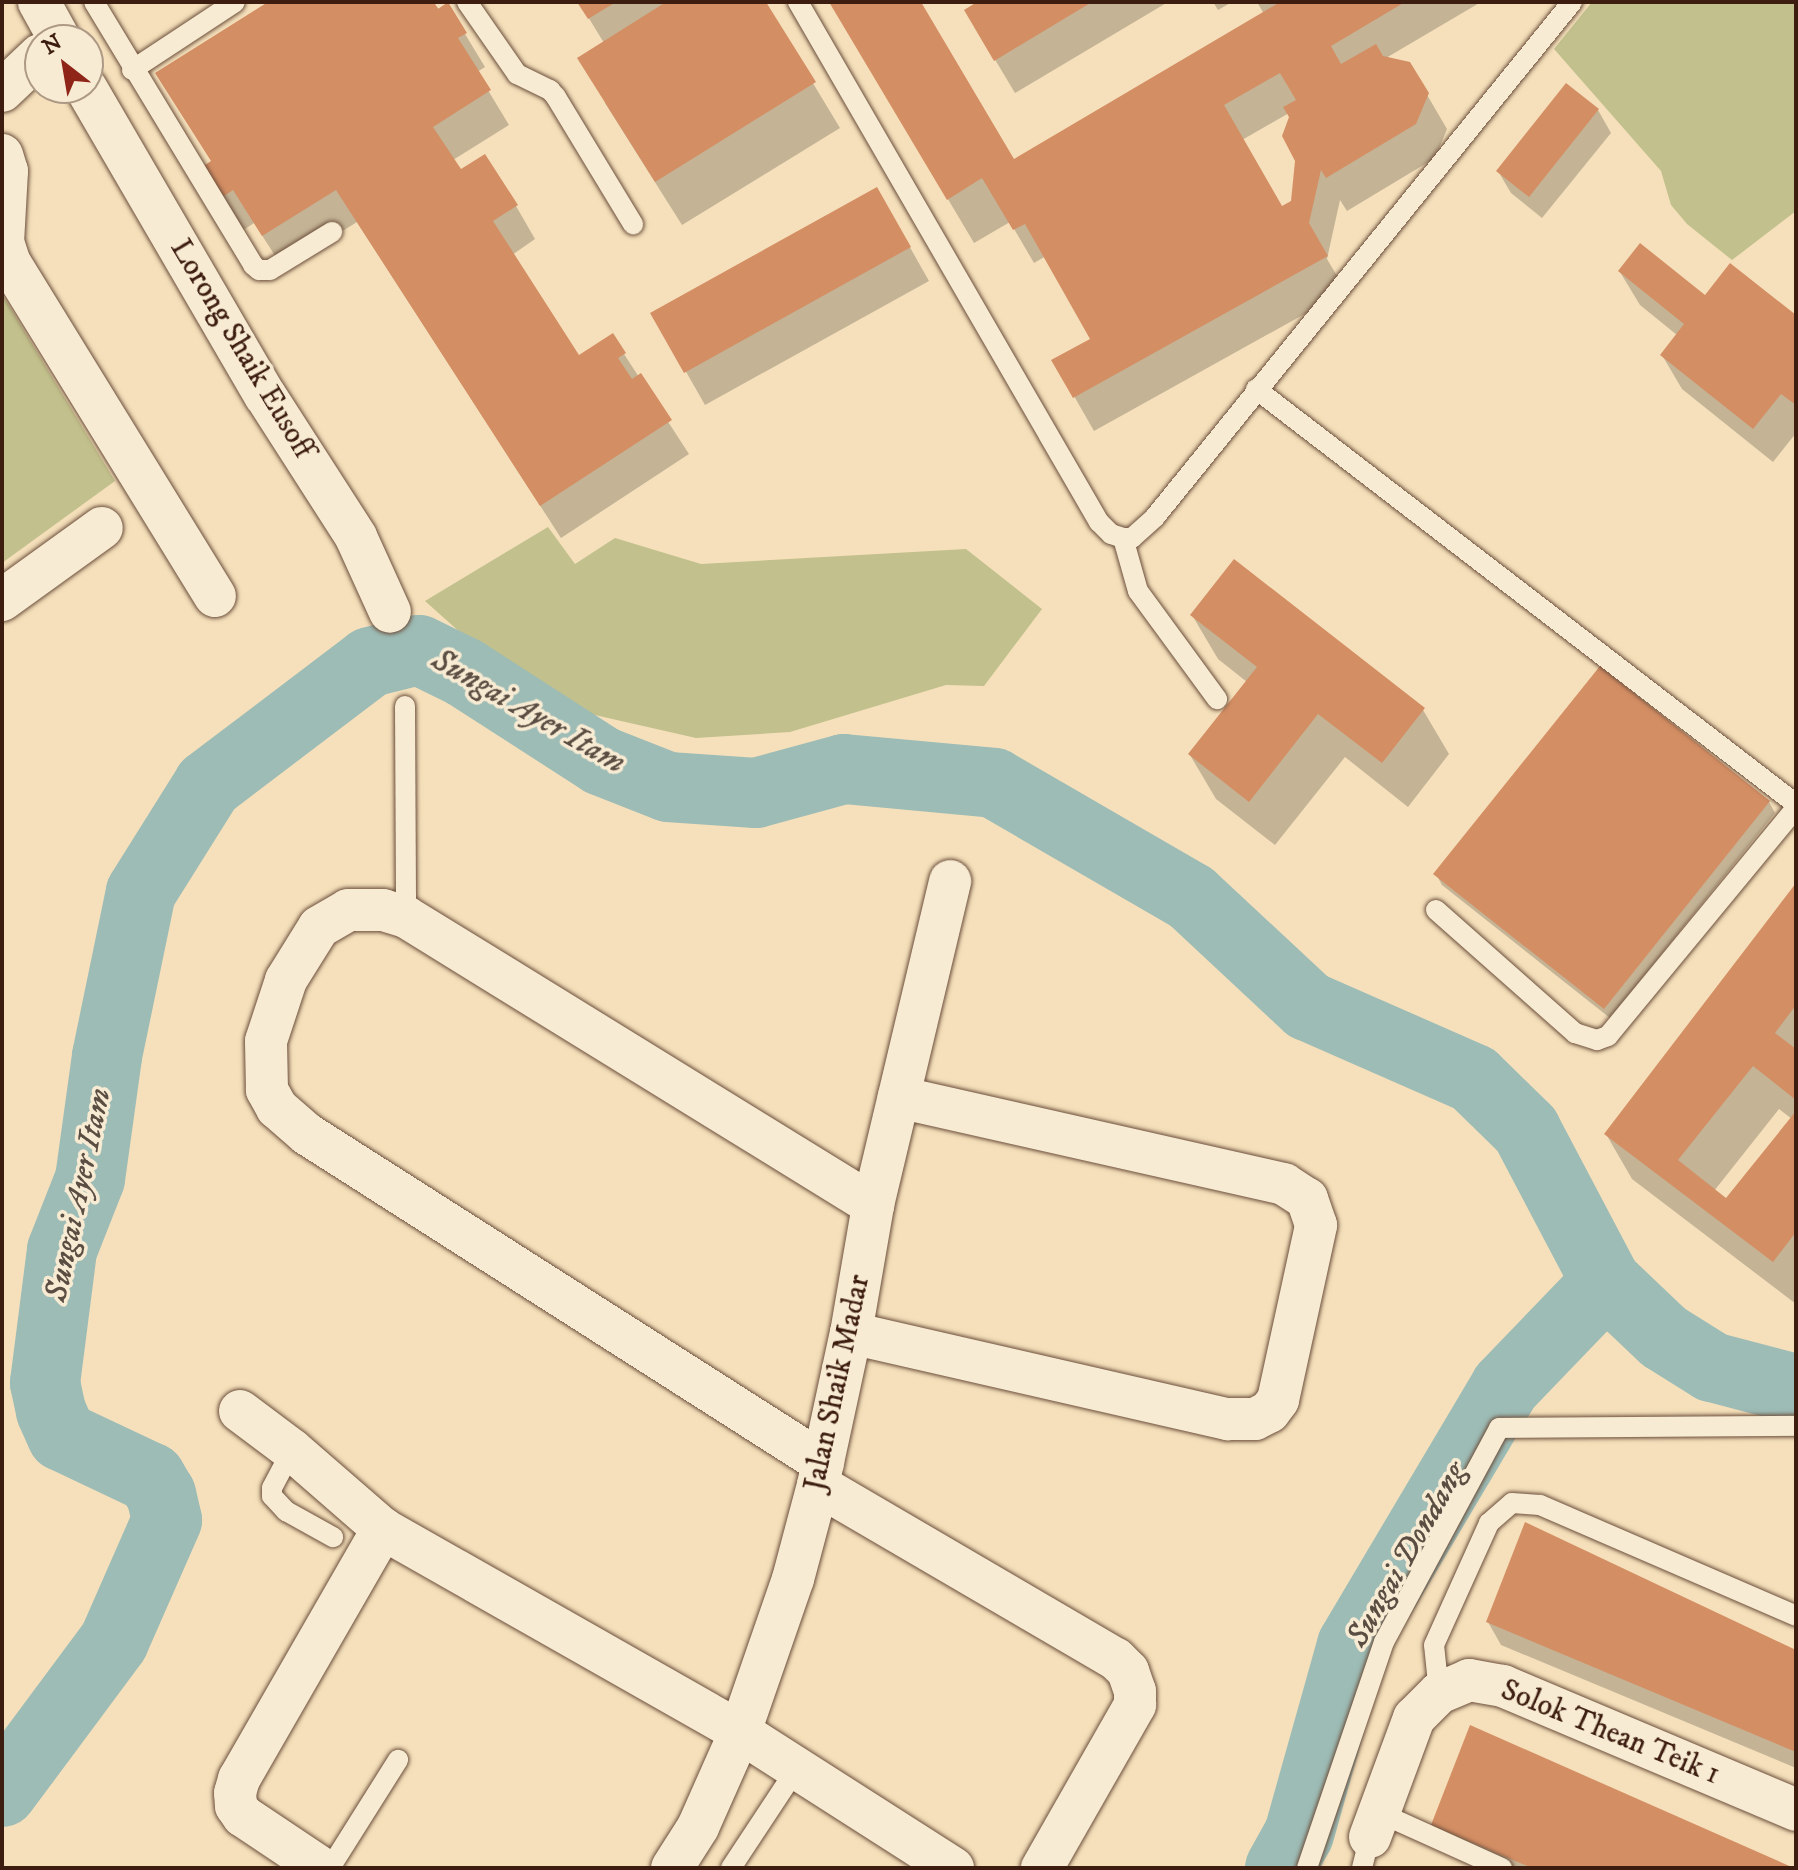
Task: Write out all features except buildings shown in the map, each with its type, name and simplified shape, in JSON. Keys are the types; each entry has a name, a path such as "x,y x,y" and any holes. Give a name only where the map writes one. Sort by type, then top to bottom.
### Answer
{"street":[{"path":"2,91 24,65"},
{"name":"Lorong Shaik Eusoff","path":"95,104 265,395 356,537 390,612"},
{"path":"2,155 7,171 3,242 10,263 215,596"},
{"path":"2,600 102,528"},
{"name":"Jalan Shaik Madar","path":"672,1868 698,1827 740,1732 793,1579 821,1474 851,1333 873,1205 950,881"},
{"path":"873,1205 406,917 361,908 334,917 319,927 286,980 266,1041 267,1090 277,1108 307,1134 821,1474 1116,1659 1128,1671 1135,1705 1042,1868"},
{"path":"851,1333 1228,1419 1255,1419 1269,1412 1278,1400 1316,1225 1307,1199 1284,1184 899,1097"},
{"path":"240,1411 292,1450 383,1529 740,1732 953,1868"},
{"path":"321,1868 243,1816 236,1806 235,1793 239,1779 383,1529"},
{"name":"Solok Thean Teik 1","path":"1439,1693 1469,1680 1503,1686 1796,1810"},
{"path":"1370,1839 1414,1718 1439,1693"}],"lane":[{"path":"94,2 132,70 259,270 270,270 332,232"},
{"path":"132,70 235,2"},
{"path":"467,2 517,74 550,90 556,97 633,224"},
{"path":"798,2 1099,522 1111,534 1123,538 1132,538 1155,517 1572,2"},
{"path":"1256,389 1796,806 1608,1036 1597,1040 1575,1033 1436,910"},
{"path":"1123,538 1138,591 1217,699"},
{"path":"405,706 406,917"},
{"path":"1307,1868 1384,1642 1499,1428 1796,1426"},
{"path":"292,1450 272,1488 272,1496 286,1511 333,1537"},
{"path":"1439,1693 1434,1645 1489,1523 1512,1503 1540,1505 1796,1616"},
{"path":"330,1868 398,1760"},
{"path":"731,1868 797,1768"},
{"path":"1370,1839 1502,1868"}],"shaded area":[{"path":"1592,2 1796,2 1796,211 1732,260 1687,224 1671,205 1661,171 1554,49"},
{"path":"2,294 115,481 2,563"},
{"path":"548,527 575,564 615,538 701,564 966,549 1042,609 984,686 946,685 790,732 696,738 586,713 490,659 425,601"}],"waterway":[{"name":"Sungai Ayer Itam","path":"2,1792 114,1641 167,1520 161,1495 151,1478 62,1436 51,1411 45,1383 62,1250 90,1179 107,1056 141,892 208,785 370,662 419,650 464,672 602,761 668,787 756,793 844,769 994,783 1191,897 1308,1006 1474,1079 1526,1130 1606,1282 1664,1337 1712,1367 1796,1389"},
{"name":"Sungai Dondang","path":"1280,1868 1299,1834 1352,1645 1505,1387 1606,1282"}]}
